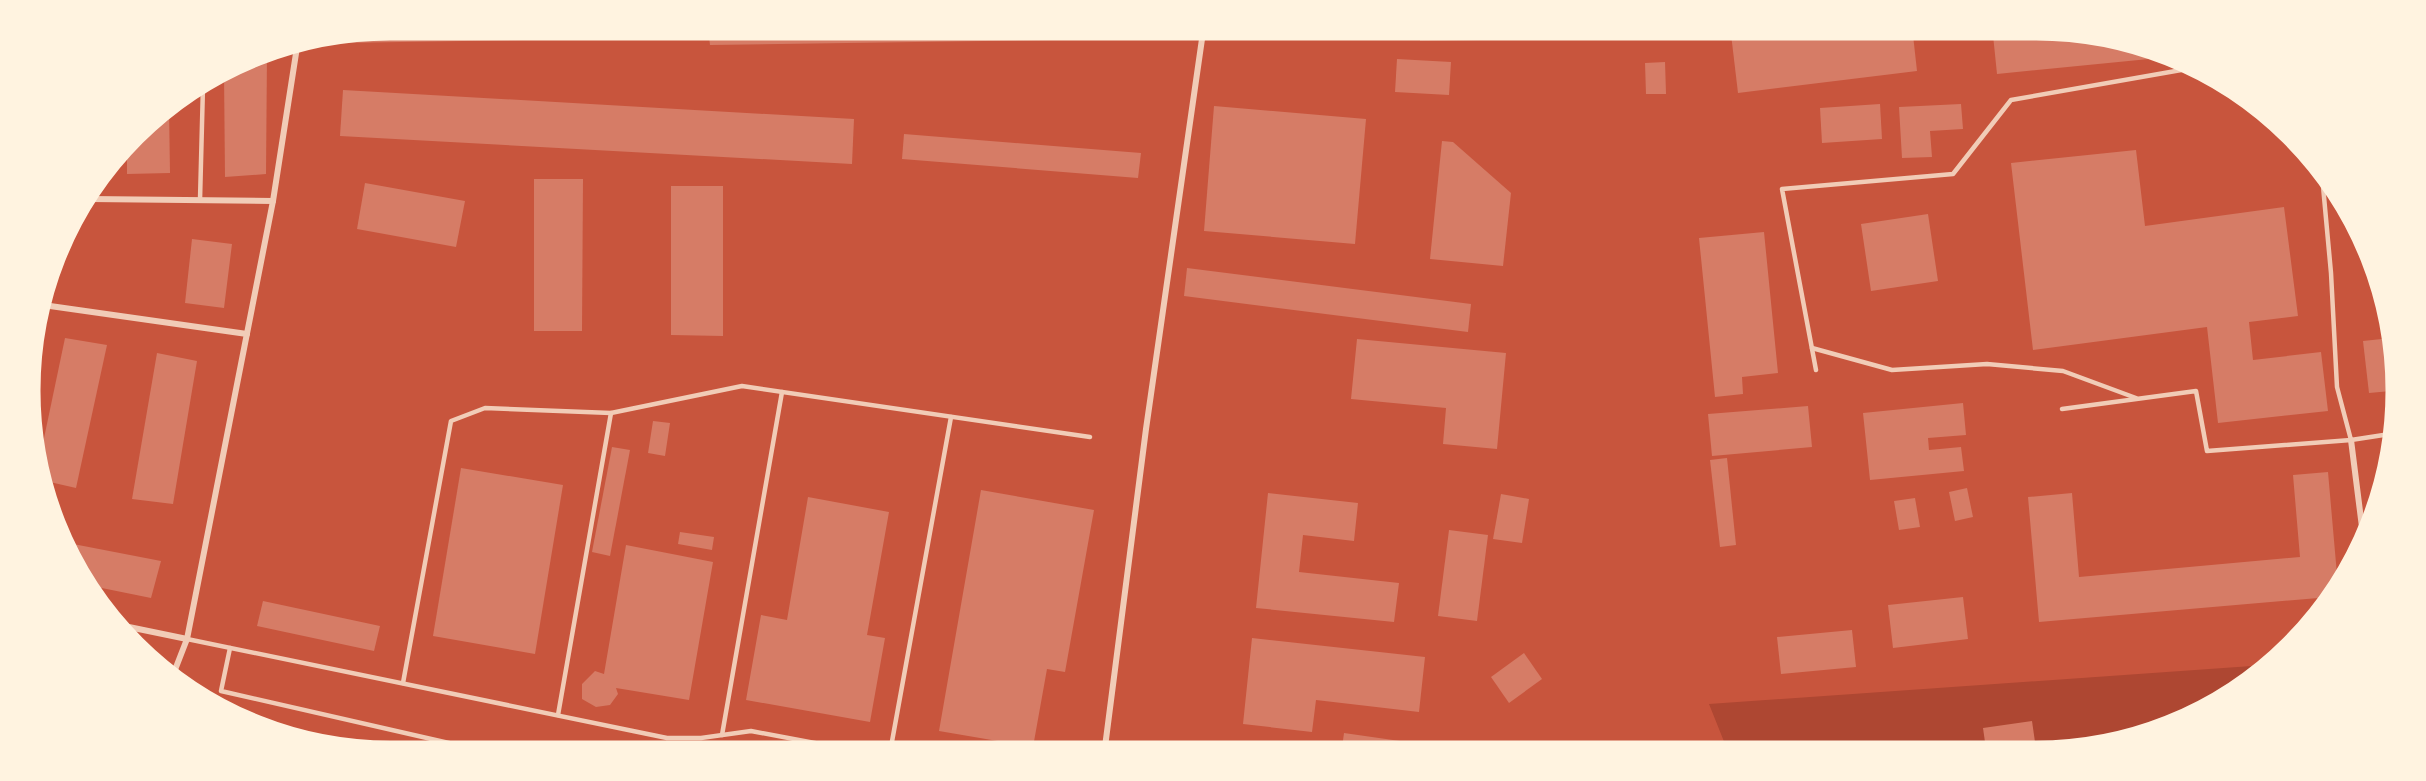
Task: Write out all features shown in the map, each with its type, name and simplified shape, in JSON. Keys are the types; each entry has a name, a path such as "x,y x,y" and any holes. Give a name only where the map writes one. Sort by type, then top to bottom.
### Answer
{"street":[{"path":"1106,742 1146,429 1202,39"},
{"path":"176,668 187,639 247,334 273,201 296,52"},
{"path":"96,199 273,201"},
{"path":"50,306 247,334"},
{"path":"2351,440 2361,521"},
{"path":"131,627 187,639"}],"lane":[{"path":"1815,370 1782,189 1953,174 2011,100 2180,70"},
{"path":"200,200 203,93"},
{"path":"2323,189 2331,273 2337,387 2351,440"},
{"path":"1812,348 1892,370 1987,364 2063,372 2138,399"},
{"path":"403,684 452,421 485,408 611,413 742,386 1090,437"},
{"path":"2062,409 2196,391 2207,452 2384,435"},
{"path":"722,735 782,392"},
{"path":"558,716 611,413"},
{"path":"892,742 951,417"},
{"path":"187,639 667,738 701,738 751,731 809,742"},
{"path":"231,648 221,691 444,742"}],"shaded area":[{"path":"2253,666 2211,695 2170,715 2126,730 2058,741 1724,742 1709,704"}],"building":[{"path":"390,39 585,39 339,43"},
{"path":"709,39 1124,39 710,45"},
{"path":"1420,39 1550,39 1420,41"},
{"path":"1732,39 1913,39 1917,71 1738,93"},
{"path":"1993,39 2081,42 2126,51 2150,59 1997,74"},
{"path":"1397,59 1451,62 1449,95 1395,92"},
{"path":"267,62 266,174 225,177 224,81"},
{"path":"1665,62 1666,94 1646,94 1645,63"},
{"path":"343,90 854,119 852,164 340,136"},
{"path":"1880,104 1882,139 1822,143 1820,108"},
{"path":"1961,104 1963,129 1930,131 1932,157 1902,158 1899,107"},
{"path":"1214,106 1366,119 1355,244 1204,231"},
{"path":"169,118 170,173 127,174 127,158"},
{"path":"904,134 1141,153 1138,178 902,159"},
{"path":"1442,141 1453,142 1511,193 1503,266 1430,259"},
{"path":"2136,150 2145,226 2284,207 2298,316 2249,322 2253,360 2321,352 2328,411 2218,423 2207,327 2033,350 2011,163"},
{"path":"534,179 583,179 582,331 534,331"},
{"path":"365,183 465,201 456,247 357,229"},
{"path":"671,186 723,186 723,336 671,335"},
{"path":"1928,214 1938,281 1871,291 1861,224"},
{"path":"1764,232 1778,373 1742,377 1743,394 1715,397 1699,238"},
{"path":"192,239 232,244 224,308 185,303"},
{"path":"1187,268 1471,304 1468,332 1184,296"},
{"path":"65,338 107,345 76,488 51,482 43,442"},
{"path":"1357,339 1506,353 1497,449 1443,444 1446,408 1351,399"},
{"path":"2383,339 2387,391 2369,393 2363,341"},
{"path":"157,353 197,361 173,504 132,499"},
{"path":"1963,403 1966,435 1928,438 1929,450 1961,447 1964,471 1870,480 1863,413"},
{"path":"1808,406 1812,447 1712,456 1708,414"},
{"path":"653,421 670,423 665,456 648,453"},
{"path":"612,447 630,450 610,556 592,552"},
{"path":"1727,458 1736,545 1720,547 1710,460"},
{"path":"461,468 563,485 535,654 433,636"},
{"path":"2328,472 2337,571 2319,598 2039,622 2028,497 2072,493 2079,577 2300,557 2293,475"},
{"path":"1967,488 1973,517 1955,521 1949,492"},
{"path":"981,490 1094,510 1065,672 1047,669 1034,742 1004,742 939,731"},
{"path":"1268,493 1358,503 1354,541 1303,535 1299,572 1399,583 1394,622 1256,608"},
{"path":"1501,494 1529,499 1522,543 1493,539"},
{"path":"808,497 889,512 867,635 885,638 870,722 746,700 761,615 787,620"},
{"path":"1915,498 1920,527 1899,530 1894,501"},
{"path":"1449,530 1488,535 1477,621 1438,616"},
{"path":"680,532 714,537 712,550 678,544"},
{"path":"74,544 161,561 151,598 99,587"},
{"path":"626,545 713,562 689,700 616,688 618,694 610,705 596,707 582,699 582,684 595,671 604,674"},
{"path":"1963,597 1968,639 1893,648 1888,605"},
{"path":"263,601 380,626 374,651 257,626"},
{"path":"1852,630 1856,667 1781,674 1777,637"},
{"path":"1252,638 1425,657 1419,712 1316,700 1312,732 1243,724"},
{"path":"1524,653 1542,679 1509,703 1491,677"},
{"path":"2032,721 2035,742 1985,742 1983,728"},
{"path":"1344,733 1400,741 1400,742 1343,742"}]}
